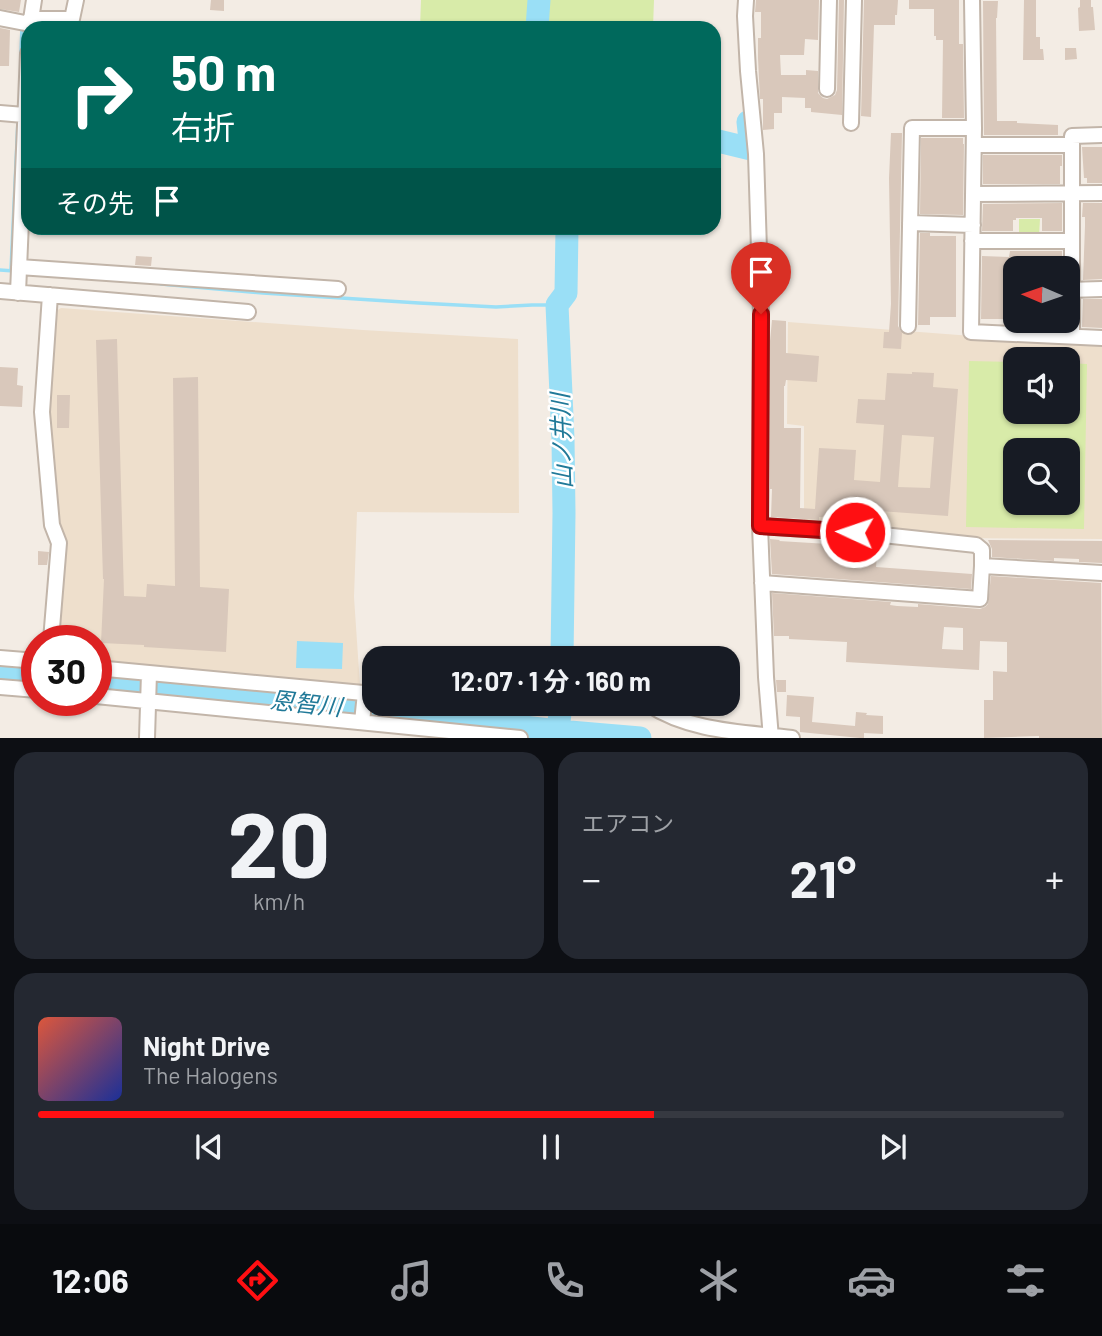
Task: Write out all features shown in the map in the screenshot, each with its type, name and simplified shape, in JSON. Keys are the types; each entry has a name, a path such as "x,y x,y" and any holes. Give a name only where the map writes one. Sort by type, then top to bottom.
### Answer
{"street":[{"path":"30,21 34,0"},
{"path":"55,21 72,19 76,0"},
{"path":"746,0 748,71 756,154 761,314 760,526 771,736"},
{"path":"972,0 974,145 971,331 1102,338"},
{"path":"827,89 829,6 854,6 851,122"},
{"path":"0,18 21,22"},
{"path":"828,52 853,54"},
{"path":"0,113 21,115"},
{"path":"908,326 912,128 974,128"},
{"path":"1071,256 1072,136 1102,135"},
{"path":"974,145 1072,145"},
{"path":"973,194 1102,193"},
{"path":"18,293 21,208"},
{"path":"910,223 973,225"},
{"path":"972,241 1072,242"},
{"path":"19,270 338,289"},
{"path":"1080,290 1102,289"},
{"path":"0,291 248,312"},
{"path":"51,295 42,412 52,525 59,543 52,625"},
{"path":"760,526 855,532 976,545 982,550 980,599 762,583"},
{"path":"982,566 1102,573"},
{"path":"0,658 21,660"},
{"path":"112,670 362,693"},
{"path":"147,737 148,675"},
{"path":"0,687 21,689"},
{"path":"112,697 363,719 520,737"},
{"path":"671,716 688,723 726,730 792,737"}],"shaded area":[{"path":"61,308 518,339 519,513 357,512 354,597 360,686 112,663 112,625 55,625 57,523 47,411 54,312"},
{"path":"788,322 1102,346 1102,539 961,538 804,522 804,426 787,424"}],"green space":[{"path":"421,0 654,0 653,21 420,21"},
{"path":"1019,219 1040,219 1039,236 1019,235"},
{"path":"969,361 1003,362 1003,424 1080,424 1080,364 1087,364 1084,529 966,527"}],"water":[{"path":"297,641 343,643 342,669 296,668"}],"building":[{"path":"0,0 21,0 19,12 0,9"},
{"path":"211,0 224,0 224,11 210,10"},
{"path":"756,0 819,0 818,40 805,39 804,55 780,55 781,75 806,75 806,70 818,71 818,93 827,99 835,95 837,90 839,0 844,0 842,115 811,112 811,108 805,108 805,98 782,97 782,113 774,113 774,129 763,130 763,99 760,99 758,58 761,12 755,12"},
{"path":"864,0 898,0 895,25 874,25 871,117 861,116"},
{"path":"909,0 959,0 959,44 963,44 964,118 942,118 943,40 936,40 934,36 934,9 909,9"},
{"path":"1024,0 1036,0 1036,37 1040,37 1044,60 1023,60"},
{"path":"1080,0 1091,0 1095,30 1079,31"},
{"path":"983,1 998,1 997,121 1058,125 1058,135 984,135"},
{"path":"0,28 10,30 9,66 0,66"},
{"path":"1065,48 1076,48 1077,59 1065,60"},
{"path":"891,133 902,133 898,326 902,333 901,349 883,348 884,332 889,332 891,304"},
{"path":"921,138 963,138 963,215 920,214"},
{"path":"1082,147 1102,147 1102,183 1087,183 1087,178 1084,178"},
{"path":"983,155 1062,155 1060,184 983,184"},
{"path":"1062,203 1062,231 1042,231 1042,218 1016,218 1013,220 1013,231 982,231 983,204"},
{"path":"1083,203 1102,203 1102,279 1083,280"},
{"path":"920,233 930,233 930,236 956,236 956,317 930,317 930,325 918,325"},
{"path":"1010,251 1062,251 1062,256 1009,256"},
{"path":"136,256 152,257 151,266 135,265"},
{"path":"982,256 1003,257 1003,319 981,319"},
{"path":"1083,299 1102,299 1102,328 1082,327"},
{"path":"772,320 786,321 786,353 819,356 817,382 786,380 784,386 784,428 801,428 800,508 815,509 819,448 856,450 854,480 880,482 884,425 856,423 858,399 885,400 887,373 934,373 933,387 958,389 948,516 839,508 839,518 819,517 819,520 771,517","holes":["902,435 934,437 930,488 898,487"]},
{"path":"117,339 124,596 146,597 147,584 175,586 173,378 198,377 200,587 229,589 226,652 112,644 112,625 102,625 104,579 96,340"},
{"path":"0,367 18,368 17,385 23,386 22,407 0,406"},
{"path":"57,395 70,395 69,428 57,428"},
{"path":"770,539 828,544 833,544 833,540 878,544 876,567 972,574 971,589 772,574"},
{"path":"988,540 1102,541 1102,563 1079,562 1079,559 1054,558 1054,561 992,557"},
{"path":"38,551 49,552 47,565 38,565"},
{"path":"991,576 1101,583 1102,738 984,738 984,700 993,700 993,671 1007,672 1007,642 980,641 979,670 846,662 847,642 774,636 772,593 891,602 890,605 897,606 918,607 918,604 980,609 988,604","holes":["944,627 963,628 963,650 942,649"]},
{"path":"776,680 786,680 786,692 777,692"},
{"path":"787,695 814,697 812,722 855,726 856,712 883,716 883,734 864,733 864,738 860,738 800,732 800,717 786,716"}],"waterway":[{"name":"山ノ井川","path":"538,21 539,0"},
{"path":"11,270 18,120"},
{"name":"山ノ井川","path":"721,142 751,149 748,122"},
{"name":"山ノ井川","path":"562,646 563,439 557,305 566,293 567,235"},
{"path":"0,270 14,271"},
{"path":"161,284 419,303 496,307 557,305"},
{"name":"恩智川","path":"0,675 21,677"},
{"name":"恩智川","path":"112,684 640,738"},
{"name":"山ノ井川","path":"558,731 560,716"},
{"name":"山ノ井川","path":"558,731 558,738"}],"route":[{"path":"761,314 760,526 855,532"}]}
